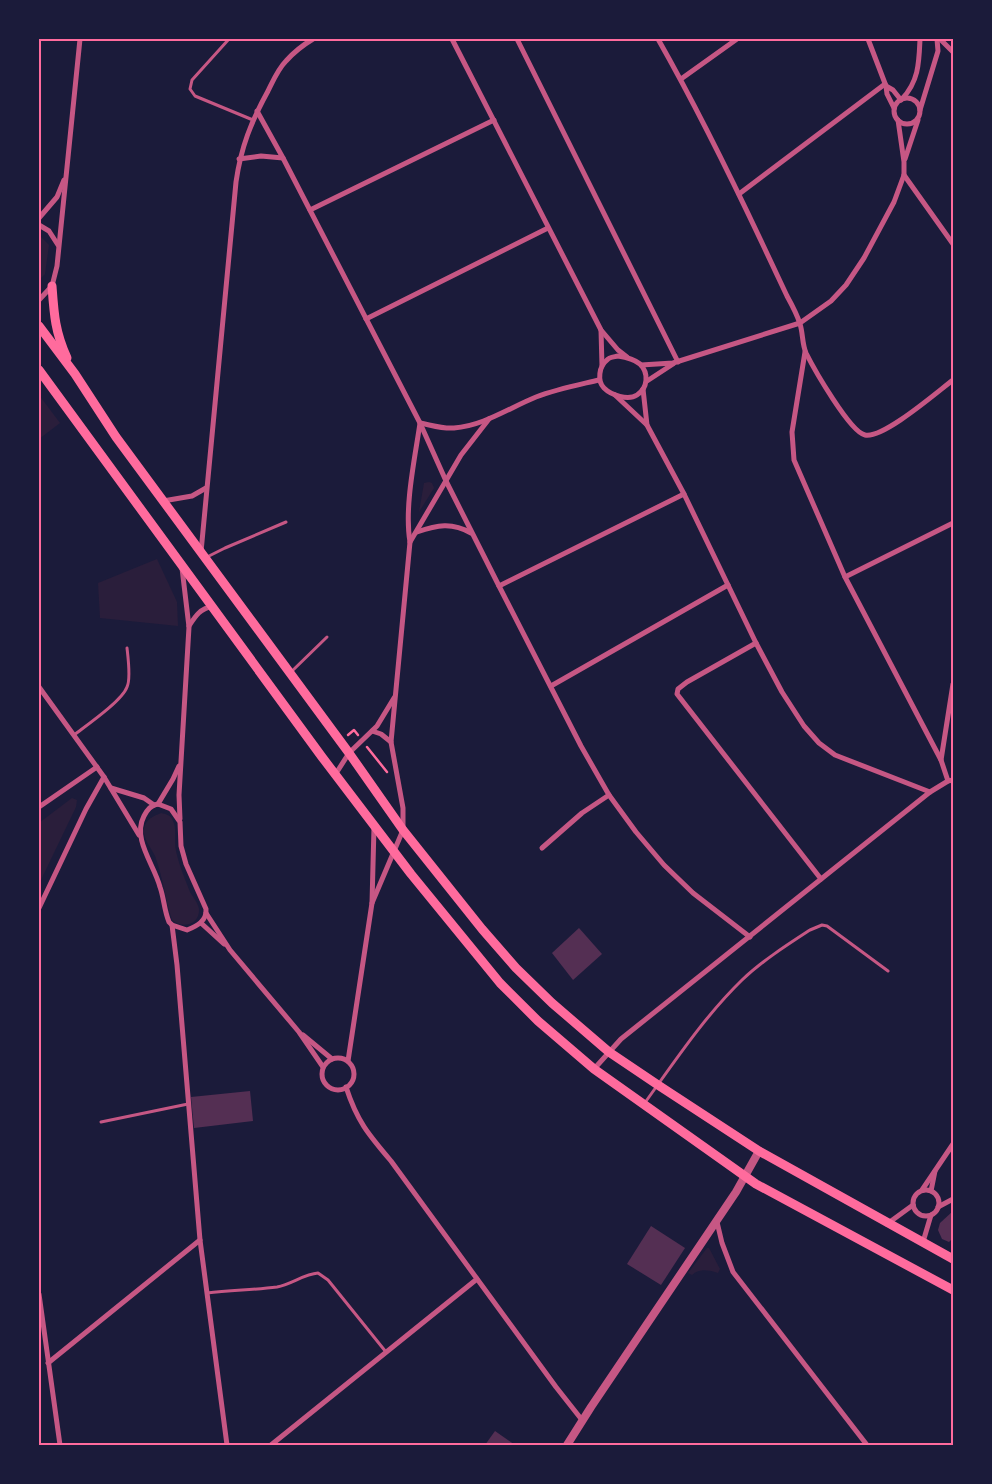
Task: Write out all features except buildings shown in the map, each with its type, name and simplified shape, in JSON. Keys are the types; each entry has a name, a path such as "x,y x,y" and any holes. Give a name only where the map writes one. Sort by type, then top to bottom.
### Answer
{"main road":[{"path":"52,286 58,339 74,374"},
{"path":"39,326 116,437 404,830 476,922 516,968 552,1003 609,1052 658,1085 759,1151 953,1260"},
{"path":"39,370 335,774 468,944 500,983 538,1022 594,1069 756,1184 953,1290"}],"street":[{"path":"39,300 52,286 57,266 80,39"},
{"path":"203,556 206,488 239,160 246,136 257,111 285,61 313,39"},
{"path":"452,39 601,330 627,357 641,365 676,363 800,324 831,301 846,285 868,250 894,202 904,175 898,120 868,39"},
{"path":"517,39 676,363"},
{"path":"594,1069 621,1039 930,792 951,780 846,577 794,460 792,432 805,352 800,324 739,194 681,79 658,39"},
{"path":"681,79 737,39"},
{"path":"894,108 911,89 915,79 920,39"},
{"path":"939,39 953,52"},
{"path":"904,162 938,51 939,39"},
{"path":"739,194 886,85"},
{"path":"886,85 901,100"},
{"path":"898,120 909,124 919,113 918,104 914,100 908,98 901,100"},
{"path":"257,111 420,422 472,533 609,795 636,832 664,865 694,893 750,937"},
{"path":"310,210 494,120"},
{"path":"239,160 261,156 283,158"},
{"path":"904,175 953,244"},
{"path":"39,218 57,197 66,176"},
{"path":"39,225 49,231 58,246"},
{"path":"366,318 548,228"},
{"path":"601,330 602,366 599,380 604,388 614,394 647,425 684,494 756,643 782,692 804,726 819,743 835,755 930,792"},
{"path":"805,352 844,417 858,433 866,436 875,435 890,427 953,380"},
{"path":"602,366 608,359 618,356 627,357"},
{"path":"646,382 676,363"},
{"path":"614,394 626,398 636,396 643,389 646,375 641,365"},
{"path":"420,422 443,428 454,428 489,419 537,397 599,380"},
{"path":"643,389 647,425"},
{"path":"410,542 470,441 489,419"},
{"path":"372,903 404,830 403,808 392,742 410,542 407,529 408,512 420,422"},
{"path":"163,501 192,496 206,488"},
{"path":"499,586 596,536 684,494"},
{"path":"846,577 953,522"},
{"path":"417,532 440,525 454,525 472,533"},
{"path":"181,563 189,627 179,795 181,846 186,864 203,901 206,914 230,950 299,1032 323,1067"},
{"path":"551,686 728,585"},
{"path":"189,627 199,612 204,608 213,606"},
{"path":"756,643 688,682 678,689 677,694 821,879"},
{"path":"941,760 953,684"},
{"path":"39,687 104,777 140,836 161,888 165,911 172,925 200,1240 228,1445"},
{"path":"335,774 349,753 381,721 396,696"},
{"path":"372,731 382,734 392,742"},
{"path":"140,836 142,821 147,811 156,805 173,779 181,761"},
{"path":"39,807 97,767"},
{"path":"39,908 86,809 104,777"},
{"path":"111,788 171,809 180,822"},
{"path":"542,848 582,813 609,795"},
{"path":"348,1061 372,903 374,824"},
{"path":"172,925 187,930 201,923 206,914"},
{"path":"201,923 230,950"},
{"path":"299,1032 332,1059"},
{"path":"339,1058 348,1061 353,1069 350,1083 346,1087 337,1090 327,1086 322,1077 323,1067 326,1063 332,1059 339,1058"},
{"path":"346,1087 353,1108 365,1130 391,1161 582,1420"},
{"path":"931,1215 920,1214 914,1209 913,1204 916,1194 922,1190 953,1144"},
{"path":"567,1445 582,1420 717,1222 759,1151"},
{"path":"931,1191 936,1168"},
{"path":"922,1190 936,1193 939,1200 938,1207"},
{"path":"939,1200 953,1199"},
{"path":"923,1243 931,1215 938,1207 953,1199"},
{"path":"887,1224 913,1204"},
{"path":"717,1222 722,1243 733,1272 867,1445"},
{"path":"48,1363 200,1240"},
{"path":"271,1445 477,1279"},
{"path":"39,1294 60,1445"}],"lane":[{"path":"230,39 192,80 190,89 195,96 253,120"},
{"path":"203,556 286,522"},
{"path":"290,673 328,637"},
{"path":"74,735 122,696 128,687 127,648"},
{"path":"644,1104 685,1046 722,1000 743,978 810,930 822,925 827,926 888,971"},
{"path":"101,1122 189,1104"},
{"path":"207,1293 279,1286 318,1273 328,1280 386,1352"}],"shaded area":[{"path":"39,235 49,245 45,274 39,280"},
{"path":"39,395 60,423 39,439"},
{"path":"424,483 432,483 434,488 419,512"},
{"path":"157,559 177,602 178,626 100,618 98,583"},
{"path":"72,798 77,800 76,807 39,884 39,823"},
{"path":"161,813 170,816 174,824 175,847 179,861 190,892 197,902 199,909 197,919 190,924 176,923 172,920 158,864 144,835 144,828 147,822"},
{"path":"707,1248 709,1248 720,1269 718,1273 705,1270 698,1271 692,1275 688,1273"}]}
